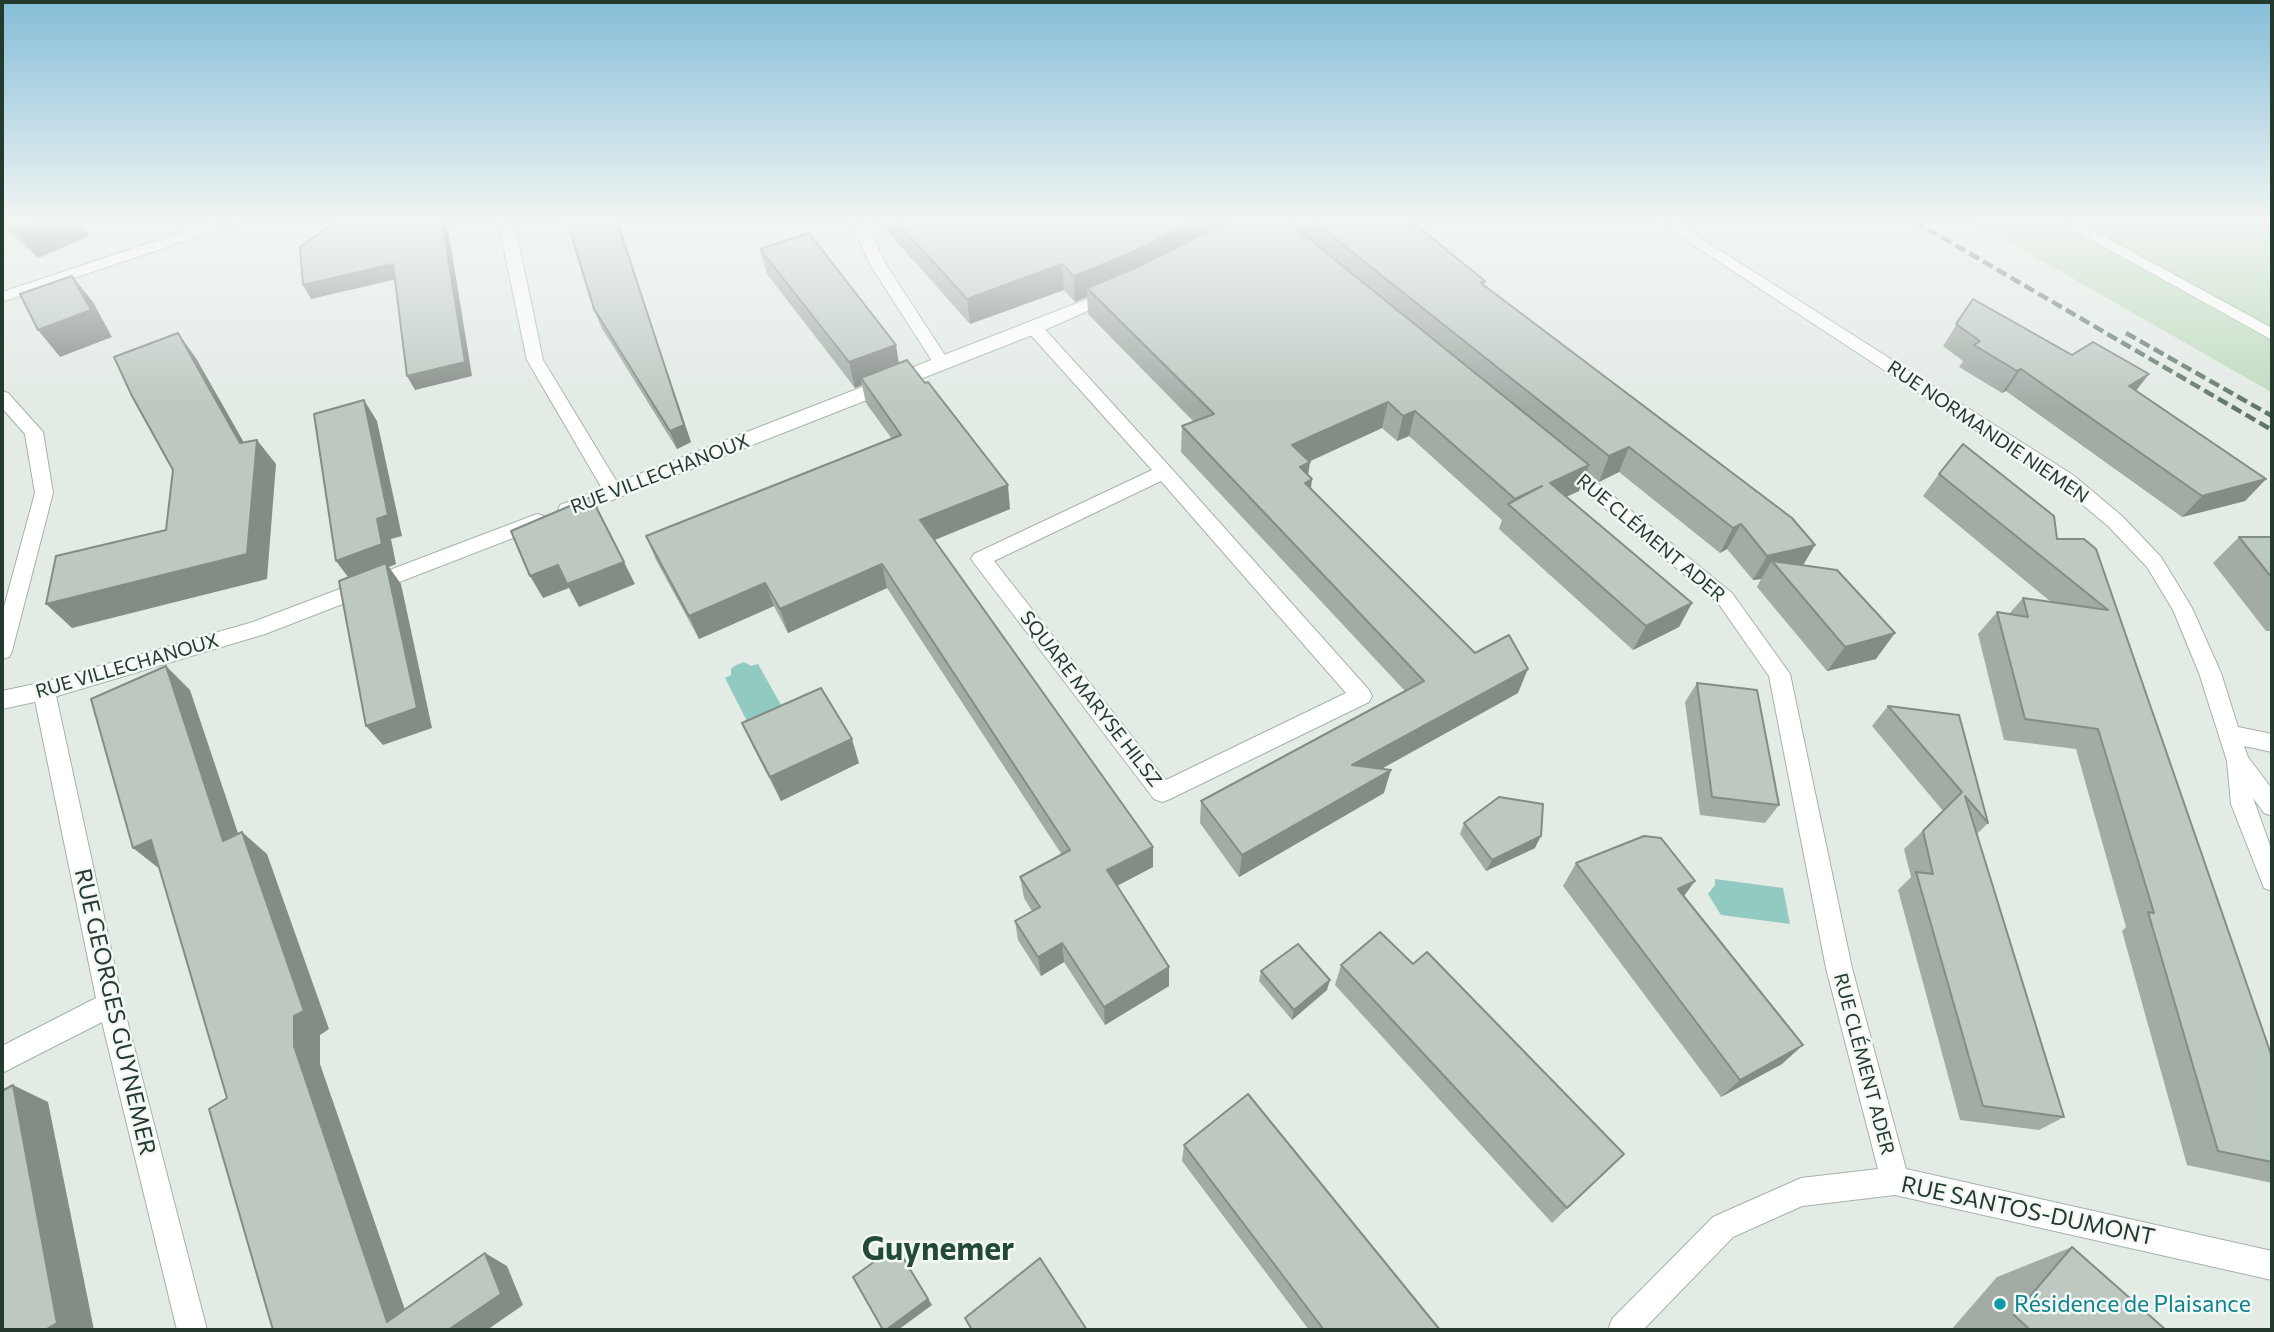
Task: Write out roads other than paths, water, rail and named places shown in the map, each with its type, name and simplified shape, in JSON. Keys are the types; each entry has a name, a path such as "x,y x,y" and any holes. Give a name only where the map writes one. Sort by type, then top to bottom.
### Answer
{"street":[{"path":"2,297 44,283"},
{"path":"519,283 535,360 614,492"},
{"path":"890,283 942,362"},
{"name":"RUE NORMANDIE NIEMEN","path":"1760,283 2066,480 2115,521 2154,562 2182,608 2210,673 2238,761 2242,804 2272,880"},
{"path":"2178,283 2272,335"},
{"name":"RUE VILLECHANOUX","path":"2,700 44,691 258,628 1034,328 1133,286"},
{"name":"SQUARE MARYSE HILSZ","path":"1034,328 1164,472 1361,696 1162,792 981,559 1164,472"},
{"path":"2,397 34,432 44,493 2,651"},
{"name":"RUE CLÉMENT ADER","path":"1546,450 1725,598 1779,674 1839,968 1895,1181"},
{"name":"RUE GEORGES GUYNEMER","path":"44,691 110,1004 192,1330"},
{"path":"2230,734 2272,743"},
{"name":"RUE NORMANDIE NIEMEN","path":"2238,761 2272,806"},
{"path":"2,1060 110,1004"},
{"name":"RUE SANTOS-DUMONT","path":"1623,1330 1723,1227 1801,1192 1895,1181 2272,1266"}],"water":[{"path":"744,662 751,666 758,664 785,712 750,727 725,678 731,675 731,669"},
{"path":"1715,879 1783,888 1790,924 1721,915 1708,894 1715,885"}],"railway":[{"path":"2020,283 2272,430"},
{"path":"2126,333 2272,416"}],"place":[{"name":"Résidence de Plaisance","path":"2000,1304"}],"district":[{"name":"Guynemer","path":"938,1249"}]}
